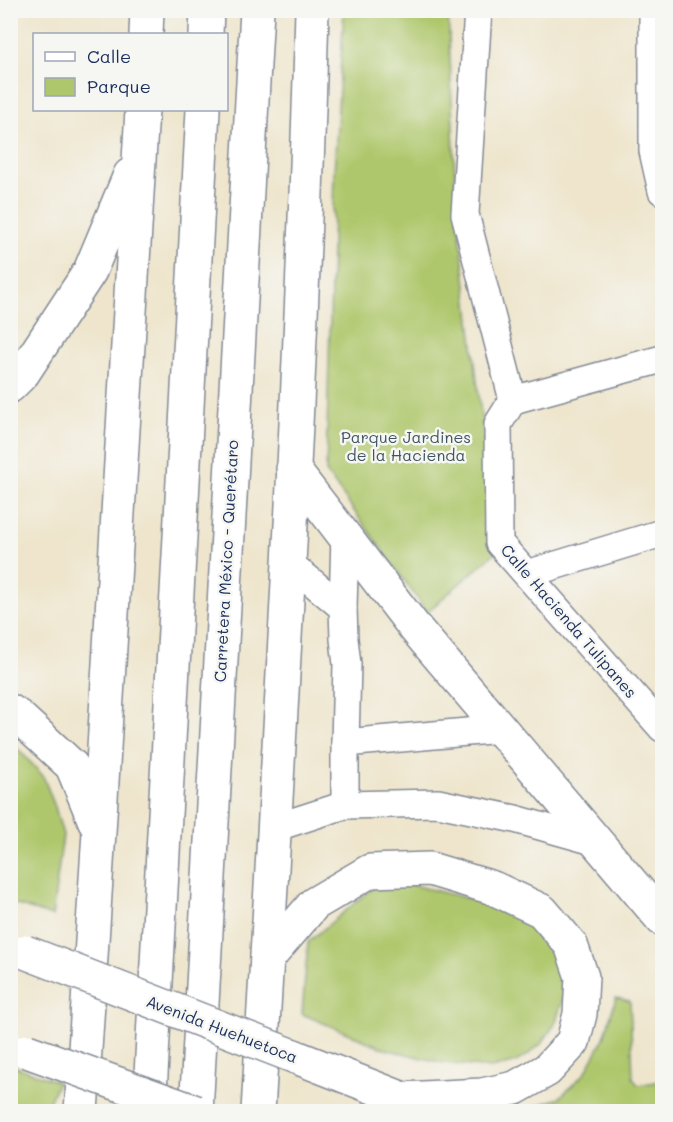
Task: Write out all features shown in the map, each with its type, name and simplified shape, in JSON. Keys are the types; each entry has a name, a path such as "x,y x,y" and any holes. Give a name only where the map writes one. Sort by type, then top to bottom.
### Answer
{"main road":[{"path":"146,33 147,10"},
{"path":"206,33 207,10"},
{"name":"Carretera México - Querétaro","path":"196,1112 257,10"},
{"path":"258,1112 293,469 312,10"},
{"path":"79,1107 99,832 142,111"},
{"path":"149,1112 203,111"},
{"path":"10,386 23,373 90,271 140,151"},
{"path":"293,469 415,628 663,919"},
{"path":"10,711 72,766 99,832"},
{"path":"267,959 314,904 370,871 430,869 493,888 542,911 571,945 582,977 580,1014 573,1042 547,1070 515,1088 482,1095 403,1099"},
{"name":"Avenida Huehuetoca","path":"18,950 434,1112"},
{"path":"19,1048 196,1112"}],"street":[{"path":"478,10 465,214 513,400 663,359"},
{"path":"652,10 653,152 663,190"},
{"name":"Calle Hacienda Tulipanes","path":"513,400 498,423 499,543 653,703 663,728"},
{"path":"527,574 663,533"},
{"path":"345,535 343,608 347,664 345,805"},
{"path":"288,562 343,608"},
{"path":"345,744 501,729"},
{"path":"274,828 345,805 438,803 515,819 597,842"}],"green space":[{"name":"Parque Jardines de la Hacienda","path":"344,11 448,11 456,200 497,551 427,612 326,472 334,173"},
{"path":"11,743 43,776 63,835 52,916 11,903"},
{"path":"409,884 502,907 553,943 567,986 555,1024 542,1043 528,1055 514,1063 490,1068 444,1063 385,1049 302,1014 308,942 375,886"},
{"path":"616,998 630,1001 633,1078 638,1085 662,1081 662,1111 522,1111 559,1098 585,1073 604,1038"},
{"path":"11,1065 58,1082 45,1111 11,1111"}]}
